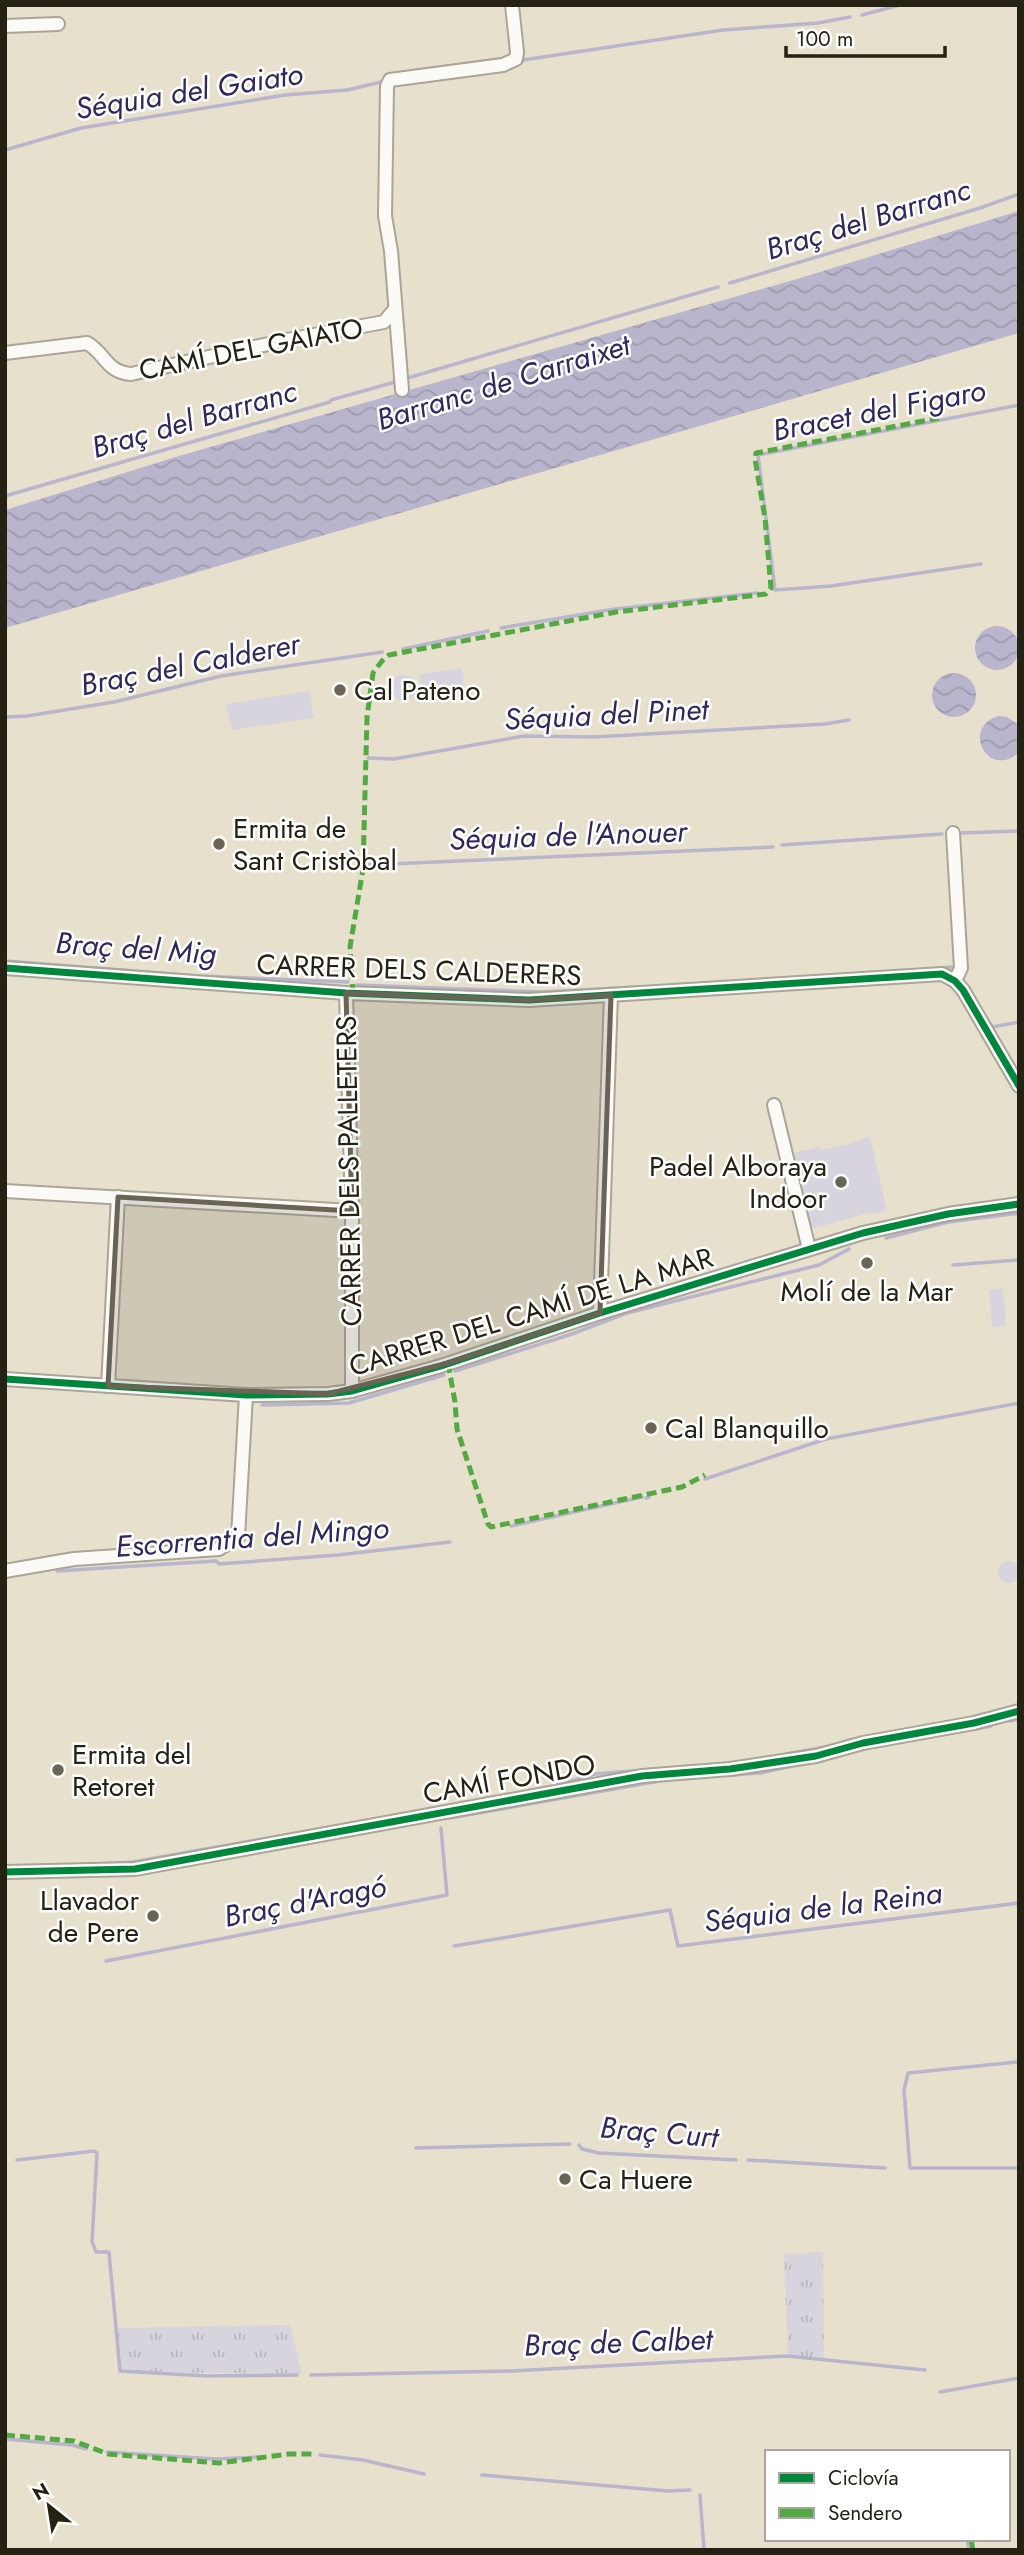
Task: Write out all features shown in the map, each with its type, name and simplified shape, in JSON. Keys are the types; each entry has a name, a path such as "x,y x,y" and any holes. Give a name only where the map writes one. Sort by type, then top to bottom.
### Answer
{"street":[{"name":"CAMÍ DEL GAIATO","path":"402,390 390,324 394,310 391,251 385,216 387,86 390,80 398,78 510,63 516,59 517,52 512,5"},
{"path":"5,26 58,24"},
{"name":"CAMÍ DEL GAIATO","path":"5,353 87,343 112,369 122,374 131,374 286,340 390,324"},
{"path":"954,833 961,968 956,981 1019,1086"},
{"name":"CARRER DELS CALDERERS","path":"5,968 346,993 529,1000 942,974 956,981"},
{"name":"CARRER DELS PALLETERS","path":"346,993 352,1210 352,1391"},
{"path":"600,1313 611,995"},
{"path":"774,1105 809,1250"},
{"path":"5,1191 352,1210"},
{"path":"108,1386 118,1197"},
{"name":"CARRER DEL CAMÍ DE LA MAR","path":"5,1379 246,1395 352,1391 440,1366 600,1313 863,1233 948,1213 1019,1204"},
{"path":"5,1571 74,1559 219,1549 238,1537 246,1395"},
{"name":"CAMÍ FONDO","path":"5,1872 135,1869 642,1776 730,1769 816,1756 863,1743 1019,1712"}],"highlighted area":[{"path":"346,993 529,1000 611,995 600,1313 448,1363 328,1394 108,1386 118,1197 352,1211"}],"green space":[{"path":"462,668 465,697 423,703 419,674"},
{"path":"404,675 413,679 417,688 413,697 404,701 395,697 391,688 395,679"},
{"path":"309,691 314,718 232,730 226,704"},
{"name":"Padel Alboraya Indoor","path":"870,1136 887,1211 811,1229 794,1153 819,1147 821,1150 846,1145"},
{"path":"1003,1288 1006,1326 992,1327 990,1290"},
{"path":"1009,1561 1017,1564 1020,1572 1017,1580 1009,1583 1001,1580 998,1572 1001,1564"},
{"path":"823,2252 824,2358 788,2355 784,2254"},
{"path":"290,2325 302,2374 131,2372 121,2369 116,2328"}],"water":[{"name":"Barranc de Carraixet","path":"1019,211 1019,333 5,628 5,510 179,456 797,279"},
{"path":"997,626 1012,633 1019,648 1012,663 997,670 982,663 975,648 982,633"},
{"path":"954,673 970,679 976,695 970,711 954,717 938,711 932,695 938,679"},
{"path":"999,716 1007,717 1019,725 1019,752 1008,759 997,760 983,749 980,739 981,730 987,722"}],"waterway":[{"name":"Séquia del Gaiato","path":"862,15 900,5"},
{"name":"Séquia del Gaiato","path":"523,60 723,30 818,23 850,17"},
{"name":"Séquia del Gaiato","path":"397,73 506,58"},
{"name":"Séquia del Gaiato","path":"5,150 81,128 285,95 347,90 381,82"},
{"name":"Braç del Barranc","path":"730,283 1019,194"},
{"name":"Braç del Barranc","path":"404,379 718,287"},
{"name":"Braç del Barranc","path":"5,496 395,382"},
{"name":"Bracet del Figaro","path":"981,564 831,586 775,590 758,455 1019,405"},
{"name":"Braç del Calderer","path":"501,628 615,609 757,593"},
{"name":"Braç del Calderer","path":"403,649 488,631"},
{"name":"Braç del Calderer","path":"5,717 114,702 221,676 382,652"},
{"name":"Séquia del Pinet","path":"368,758 394,759 524,736 594,737 825,724 849,720"},
{"name":"Séquia de l'Anouer","path":"962,833 1019,831"},
{"name":"Séquia de l'Anouer","path":"782,845 942,834"},
{"name":"Séquia de l'Anouer","path":"366,865 773,847"},
{"name":"Braç del Mig","path":"5,961 200,976 348,982"},
{"path":"939,968 952,967"},
{"path":"357,985 542,992 638,987"},
{"path":"992,1027 1019,1022"},
{"path":"886,1238 948,1222 1019,1213"},
{"path":"455,1371 569,1335 627,1313 819,1265 849,1249"},
{"path":"953,1265 1019,1260"},
{"path":"262,1405 349,1403 444,1375"},
{"name":"Escorrentia del Mingo","path":"705,1479 826,1439 1019,1403"},
{"name":"Escorrentia del Mingo","path":"511,1526 642,1497"},
{"name":"Escorrentia del Mingo","path":"57,1571 216,1561 219,1564 338,1555 450,1542"},
{"name":"Braç d'Aragó","path":"1010,1721 1019,1719"},
{"name":"Braç d'Aragó","path":"875,1747 991,1726"},
{"path":"786,1754 826,1747"},
{"name":"Braç d'Aragó","path":"732,1775 760,1773 807,1763"},
{"path":"554,1786 595,1774 691,1766"},
{"name":"Braç d'Aragó","path":"450,1818 665,1780"},
{"path":"390,1816 402,1814"},
{"path":"99,1864 133,1862 380,1818"},
{"name":"Braç d'Aragó","path":"106,1961 447,1895 441,1828"},
{"name":"Séquia de la Reina","path":"454,1946 670,1910 678,1946 1019,1903"},
{"path":"1017,2062 908,2073 904,2090 910,2168 1019,2168"},
{"name":"Braç Curt","path":"416,2148 570,2144"},
{"name":"Braç Curt","path":"579,2145 582,2149 599,2153 736,2160"},
{"name":"Braç de Calbet","path":"17,2160 94,2151 97,2153 92,2241 96,2252 109,2252 120,2371 207,2376 297,2375"},
{"name":"Braç Curt","path":"748,2160 885,2168"},
{"name":"Braç de Calbet","path":"311,2375 512,2371 787,2356 925,2370"},
{"path":"940,2392 1019,2378"},
{"path":"5,2439 72,2445 86,2449"},
{"path":"107,2452 215,2459 260,2457"},
{"path":"320,2455 363,2460 424,2474"},
{"path":"482,2475 668,2491 690,2490"},
{"path":"700,2495 704,2550"},
{"path":"967,2541 969,2550"}],"marked path":[{"path":"353,994 350,947 363,869 367,717 373,673 382,661 389,655 616,612 766,594 771,588 756,453 939,418"},
{"path":"448,1363 457,1429 491,1527 682,1487 705,1475"},
{"path":"5,2435 74,2441 108,2454 219,2463 289,2454 314,2454"},
{"path":"971,2541 973,2550"}],"cycle path":[{"path":"5,968 346,993 529,1000 942,974 955,981 963,990 1019,1086"},
{"path":"5,1379 246,1395 352,1391 441,1366 600,1313 863,1233 948,1214 1019,1204"},
{"path":"5,1872 135,1869 642,1776 730,1769 816,1756 863,1743 974,1723 1019,1711"}],"place":[{"name":"Cal Pateno","path":"340,690"},
{"name":"Ermita de Sant Cristòbal","path":"219,844"},
{"name":"Padel Alboraya Indoor","path":"841,1182"},
{"name":"Molí de la Mar","path":"867,1263"},
{"name":"Cal Blanquillo","path":"651,1428"},
{"name":"Ermita del Retoret","path":"58,1770"},
{"name":"Llavador de Pere","path":"153,1916"},
{"name":"Ca Huere","path":"565,2179"}]}
